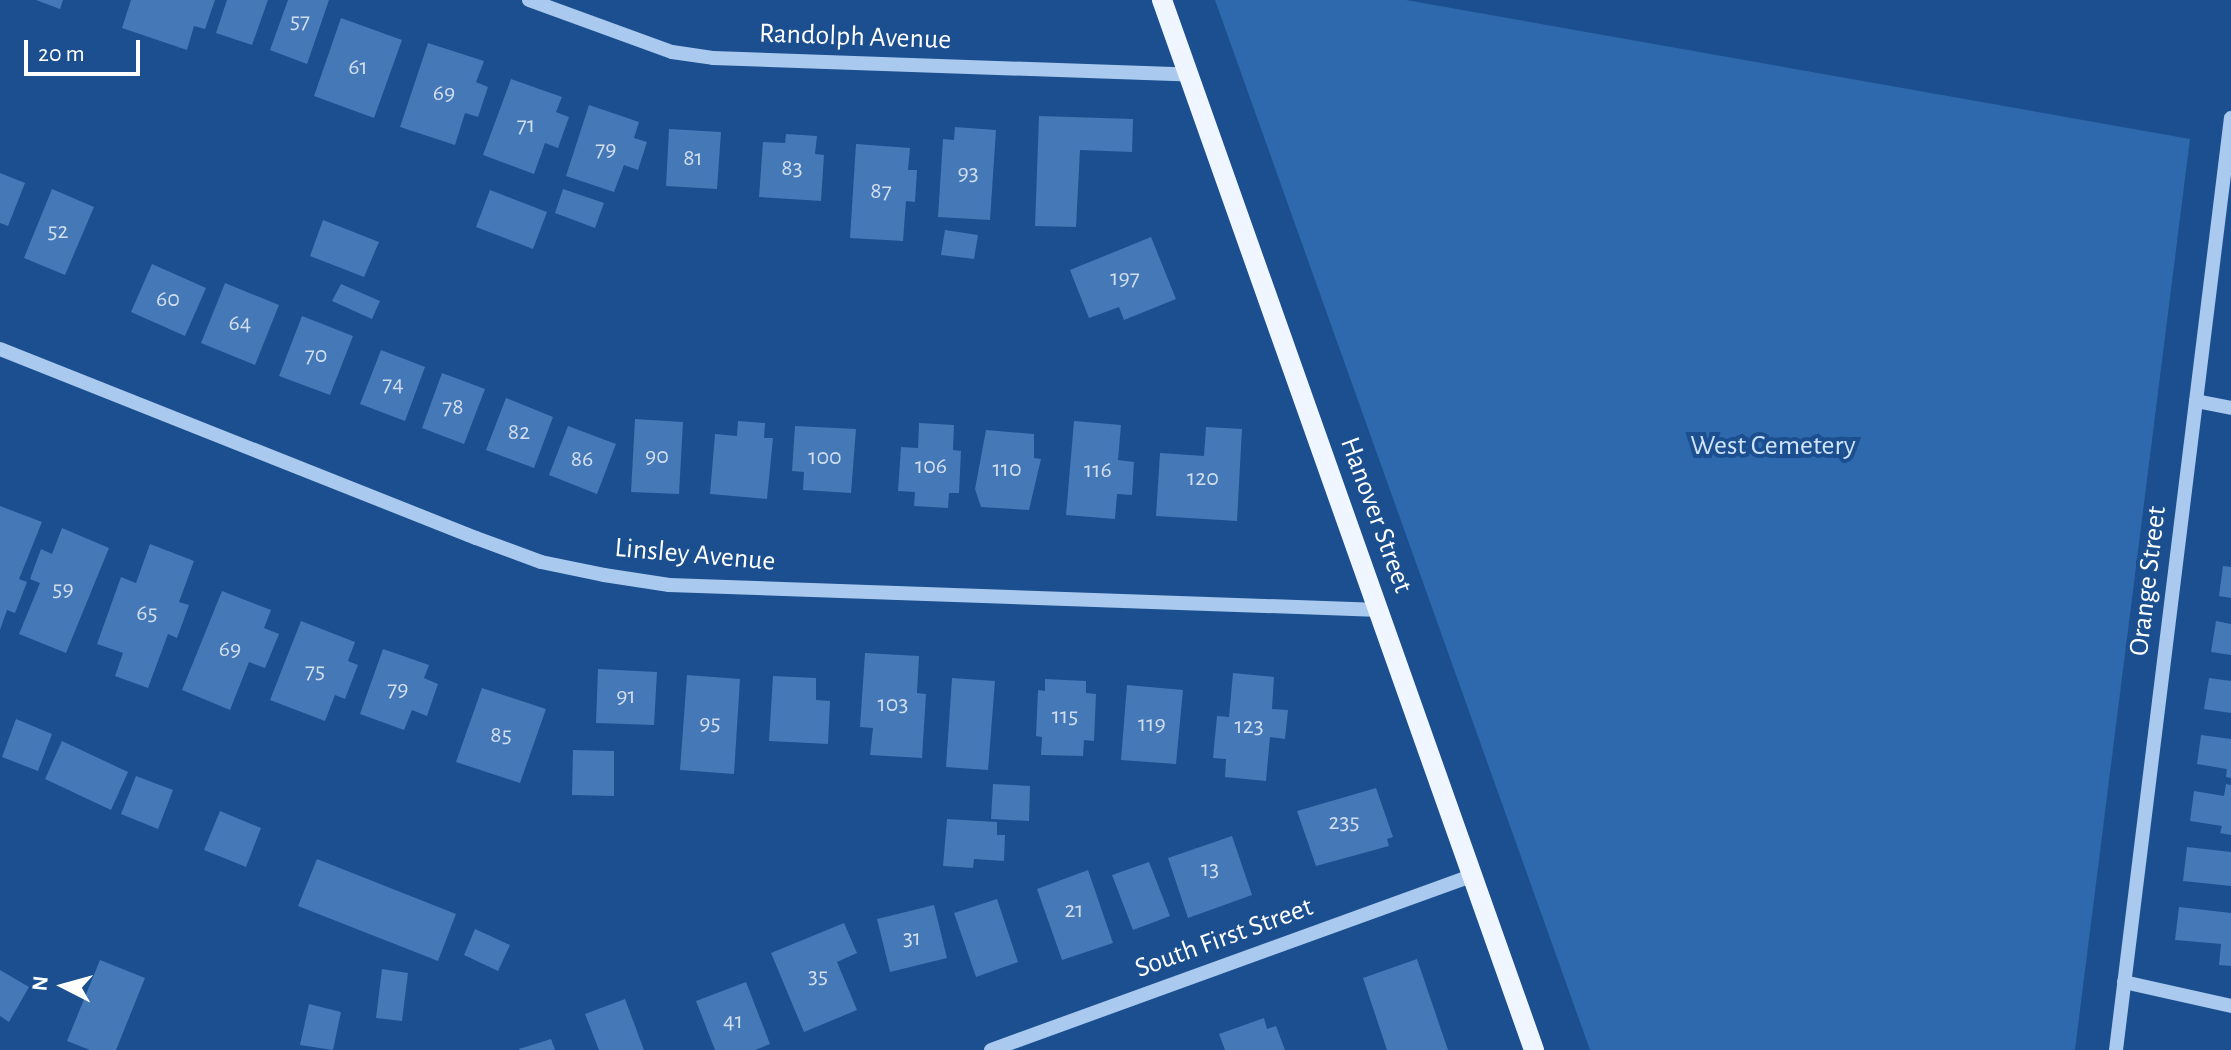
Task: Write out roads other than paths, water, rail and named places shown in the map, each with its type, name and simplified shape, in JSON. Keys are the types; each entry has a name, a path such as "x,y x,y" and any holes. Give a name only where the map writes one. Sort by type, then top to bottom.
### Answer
{"main road":[{"name":"Hanover Street","path":"1162,0 1534,1050"}],"street":[{"name":"Randolph Avenue","path":"529,0 672,52 713,58 1188,75"},
{"name":"Orange Street","path":"2116,1050 2231,118"},
{"name":"Linsley Avenue","path":"0,349 476,538 541,562 604,575 669,585 1380,610"},
{"path":"2196,401 2231,408"},
{"name":"South First Street","path":"991,1050 1474,875"},
{"path":"2124,982 2231,1006"}],"park label":[{"name":"West Cemetery","path":"1773,446"}]}
